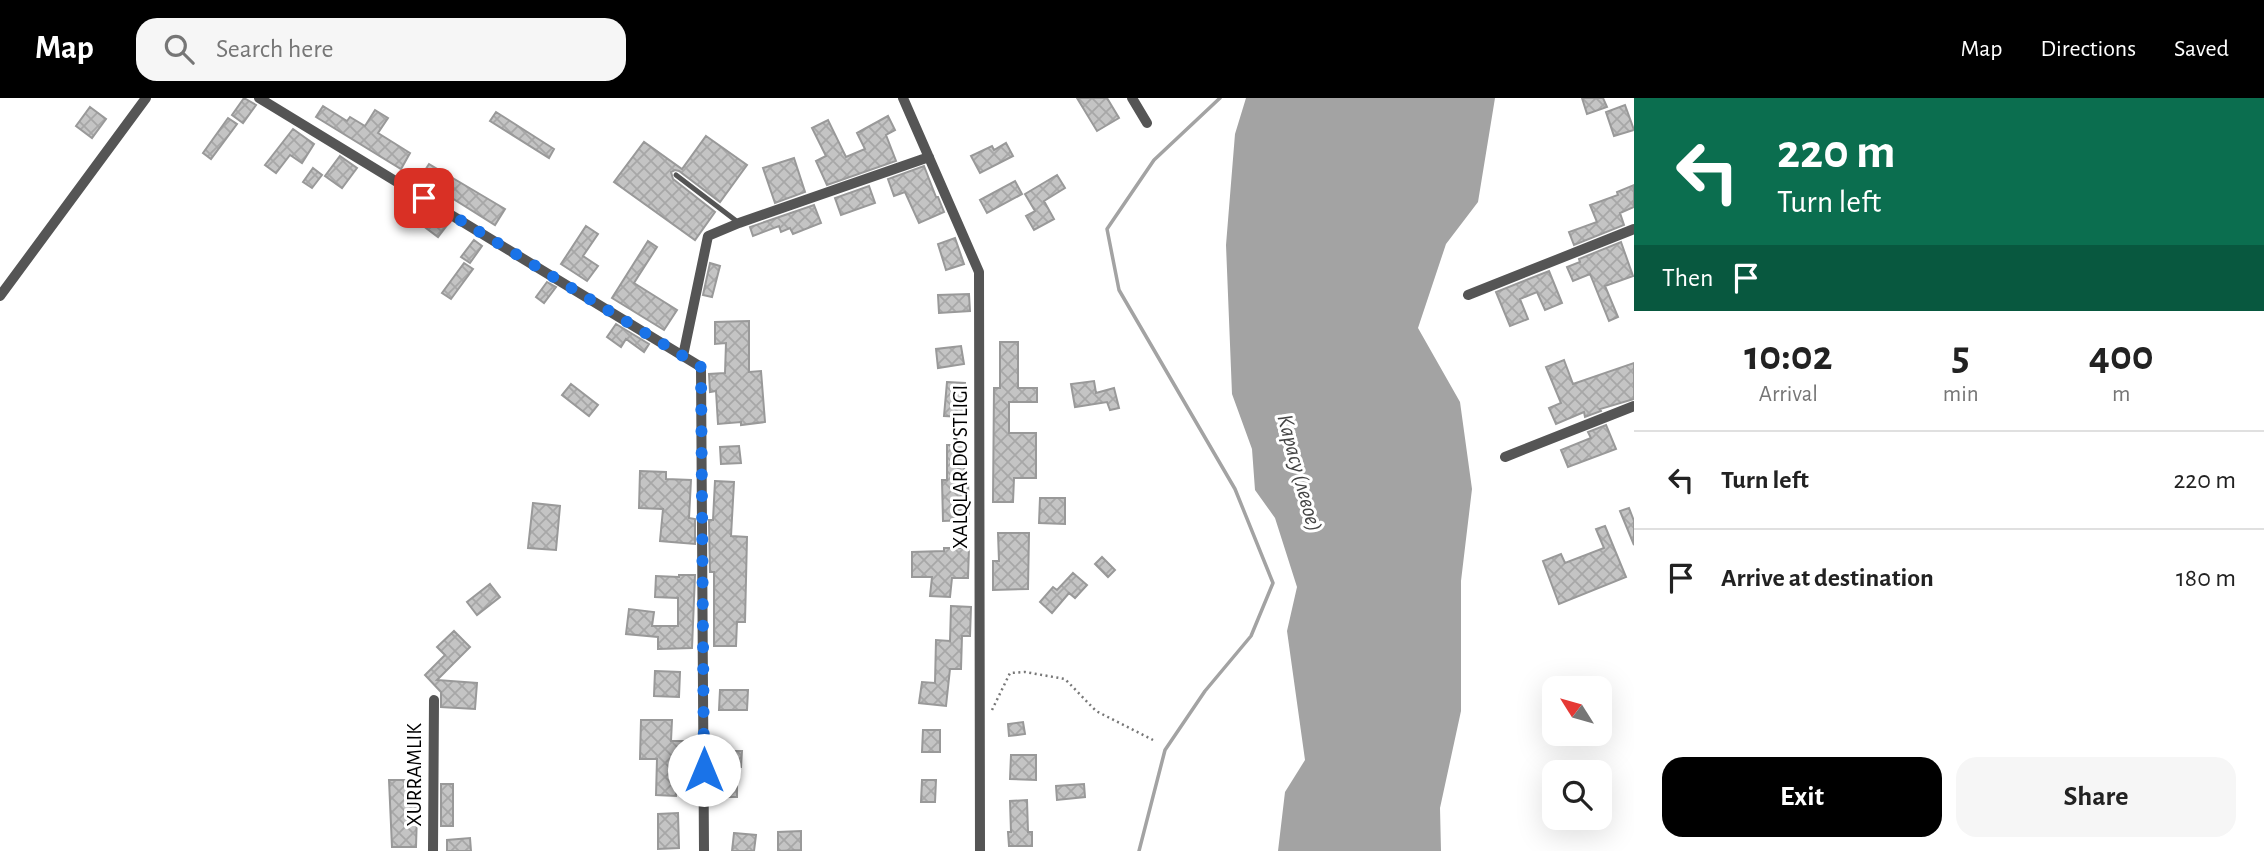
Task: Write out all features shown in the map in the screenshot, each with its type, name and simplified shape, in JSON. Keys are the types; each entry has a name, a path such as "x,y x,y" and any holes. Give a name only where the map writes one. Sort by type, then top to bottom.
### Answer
{"street":[{"path":"0,296 146,98"},
{"path":"259,98 701,367 704,851"},
{"name":"XALQLAR DO'STLIGI","path":"903,98 979,272 980,851"},
{"path":"1132,98 1146,123"},
{"path":"683,356 708,236 738,223 929,157"},
{"path":"1468,295 1634,229"},
{"path":"1505,457 1634,407"},
{"name":"XURRAMLIK","path":"433,851 434,699"}],"lane":[{"path":"676,175 738,223"}],"path":[{"path":"979,726 992,709 1010,673 1025,671 1065,679 1096,711 1153,740"}],"water":[{"name":"Карасу (левое)","path":"1246,98 1495,98 1478,202 1446,244 1418,328 1460,402 1472,489 1461,581 1461,711 1440,808 1441,851 1278,851 1285,792 1305,760 1287,631 1297,587 1275,518 1255,490 1252,449 1232,394 1226,245 1235,134"}],"building":[{"path":"244,98 256,105 243,123 232,115"},
{"path":"1077,98 1107,98 1119,118 1097,131"},
{"path":"1582,98 1603,98 1607,107 1587,114"},
{"path":"1625,105 1634,130 1614,136 1606,112"},
{"path":"323,106 347,121 350,117 365,126 375,110 388,118 378,133 410,153 401,169 316,117"},
{"path":"90,107 106,119 92,138 76,126"},
{"path":"496,112 554,149 549,158 490,121"},
{"path":"888,116 895,130 886,135 896,161 827,185 816,161 826,156 812,128 828,120 846,157 865,149 857,133"},
{"path":"228,118 237,124 211,159 203,153"},
{"path":"293,129 314,144 302,163 290,155 276,173 265,165"},
{"path":"706,136 747,165 720,202 679,171 671,172 673,179 715,212 695,240 614,182 644,142 682,169"},
{"path":"1006,143 1013,156 980,173 971,156 992,146 994,150"},
{"path":"340,156 357,168 342,188 325,176"},
{"path":"794,158 805,192 775,203 763,168"},
{"path":"429,164 505,209 495,225 420,178"},
{"path":"924,166 944,212 919,223 905,192 894,196 888,179"},
{"path":"313,168 322,175 312,188 303,182"},
{"path":"1057,175 1065,188 1044,201 1054,219 1034,230 1026,216 1035,211 1025,194"},
{"path":"1015,181 1022,194 987,213 980,200"},
{"path":"1634,185 1634,207 1620,213 1624,225 1574,245 1569,232 1597,222 1590,205 1618,195 1617,192"},
{"path":"869,186 875,203 841,215 835,198"},
{"path":"814,205 821,223 793,234 790,228 781,232 779,226 753,236 750,227"},
{"path":"427,209 448,224 438,237 418,222"},
{"path":"586,226 598,234 583,256 598,266 587,281 561,264"},
{"path":"955,238 964,264 946,270 938,244"},
{"path":"474,240 482,246 470,263 461,257"},
{"path":"648,241 657,247 634,283 677,310 664,330 612,298"},
{"path":"1621,242 1633,276 1605,286 1618,317 1609,321 1590,274 1573,281 1567,267 1580,262 1579,259"},
{"path":"464,263 473,269 451,299 442,293"},
{"path":"710,263 720,266 712,297 703,295"},
{"path":"1549,271 1562,303 1545,310 1537,292 1520,299 1528,319 1510,326 1496,292"},
{"path":"547,282 556,287 544,303 536,297"},
{"path":"969,294 970,311 939,313 938,295"},
{"path":"749,321 749,372 761,371 765,422 718,424 716,391 710,392 709,374 725,373 726,343 715,344 715,322"},
{"path":"616,324 649,344 644,352 626,339 621,347 607,337"},
{"path":"1000,342 1018,342 1018,388 1037,388 1037,402 1009,402 1009,433 1036,433 1036,478 1014,478 1013,502 993,502 994,388 1000,388"},
{"path":"961,346 964,364 938,368 936,349"},
{"path":"1564,360 1573,384 1634,363 1634,399 1600,409 1601,411 1585,417 1584,412 1556,424 1549,408 1561,403 1546,367"},
{"path":"1094,381 1096,393 1114,388 1119,408 1110,410 1107,402 1075,407 1071,384"},
{"path":"947,382 965,383 963,417 944,416"},
{"path":"571,384 598,405 589,416 562,395"},
{"path":"1606,425 1616,449 1568,467 1561,450 1591,438 1588,432"},
{"path":"947,445 965,445 964,479 968,479 969,520 943,521 942,480 947,480"},
{"path":"739,446 741,463 721,464 720,447"},
{"path":"640,471 666,472 666,479 691,480 689,518 695,519 695,544 660,541 663,509 639,508"},
{"path":"715,481 734,482 731,536 747,537 745,622 737,622 736,646 714,646 714,572 710,572 709,520 713,520"},
{"path":"1040,498 1065,498 1065,524 1039,523"},
{"path":"533,503 560,506 556,550 528,548"},
{"path":"1629,508 1634,521 1634,545 1620,511"},
{"path":"1605,526 1626,577 1559,604 1543,561 1561,554 1565,563 1604,548 1596,529"},
{"path":"998,533 1029,533 1028,589 993,590 993,561 999,561"},
{"path":"944,548 969,548 968,578 952,578 950,597 930,596 932,577 912,577 912,552 944,551"},
{"path":"1102,557 1115,570 1108,577 1095,564"},
{"path":"1073,573 1087,585 1075,598 1069,593 1052,613 1040,602 1053,587 1057,590"},
{"path":"695,575 692,648 658,649 658,637 626,634 629,609 654,612 652,626 678,626 678,598 655,597 656,576"},
{"path":"490,584 500,597 477,615 467,602"},
{"path":"951,606 971,607 970,636 962,636 961,669 950,669 946,706 919,703 922,682 935,683 936,640 950,641"},
{"path":"454,631 470,647 437,680 477,683 475,709 441,707 441,692 425,675 445,655 437,647"},
{"path":"655,671 680,672 679,697 654,696"},
{"path":"720,690 748,690 747,710 719,710"},
{"path":"641,720 672,720 671,741 685,741 685,759 676,759 676,796 656,795 657,759 640,759"},
{"path":"1023,722 1025,734 1009,736 1008,724"},
{"path":"923,730 940,730 940,752 922,752"},
{"path":"720,751 742,751 741,767 737,767 737,797 720,797"},
{"path":"1011,755 1036,755 1036,780 1010,779"},
{"path":"389,780 418,780 416,847 392,847"},
{"path":"922,780 936,780 935,802 921,802"},
{"path":"441,784 453,784 453,826 441,826"},
{"path":"1084,784 1085,797 1057,800 1056,786"},
{"path":"1027,800 1028,832 1032,832 1032,846 1009,846 1010,801"},
{"path":"678,813 679,848 658,849 658,814"},
{"path":"801,831 801,850 778,851 778,832"},
{"path":"734,833 756,835 754,851 732,851"},
{"path":"470,838 471,851 447,851 447,840"}],"waterway":[{"path":"1139,851 1165,750 1205,691 1251,636 1273,583 1235,489 1119,290 1107,229 1154,160 1220,98"}],"route":[{"path":"424,198 701,367 704,770"}]}
